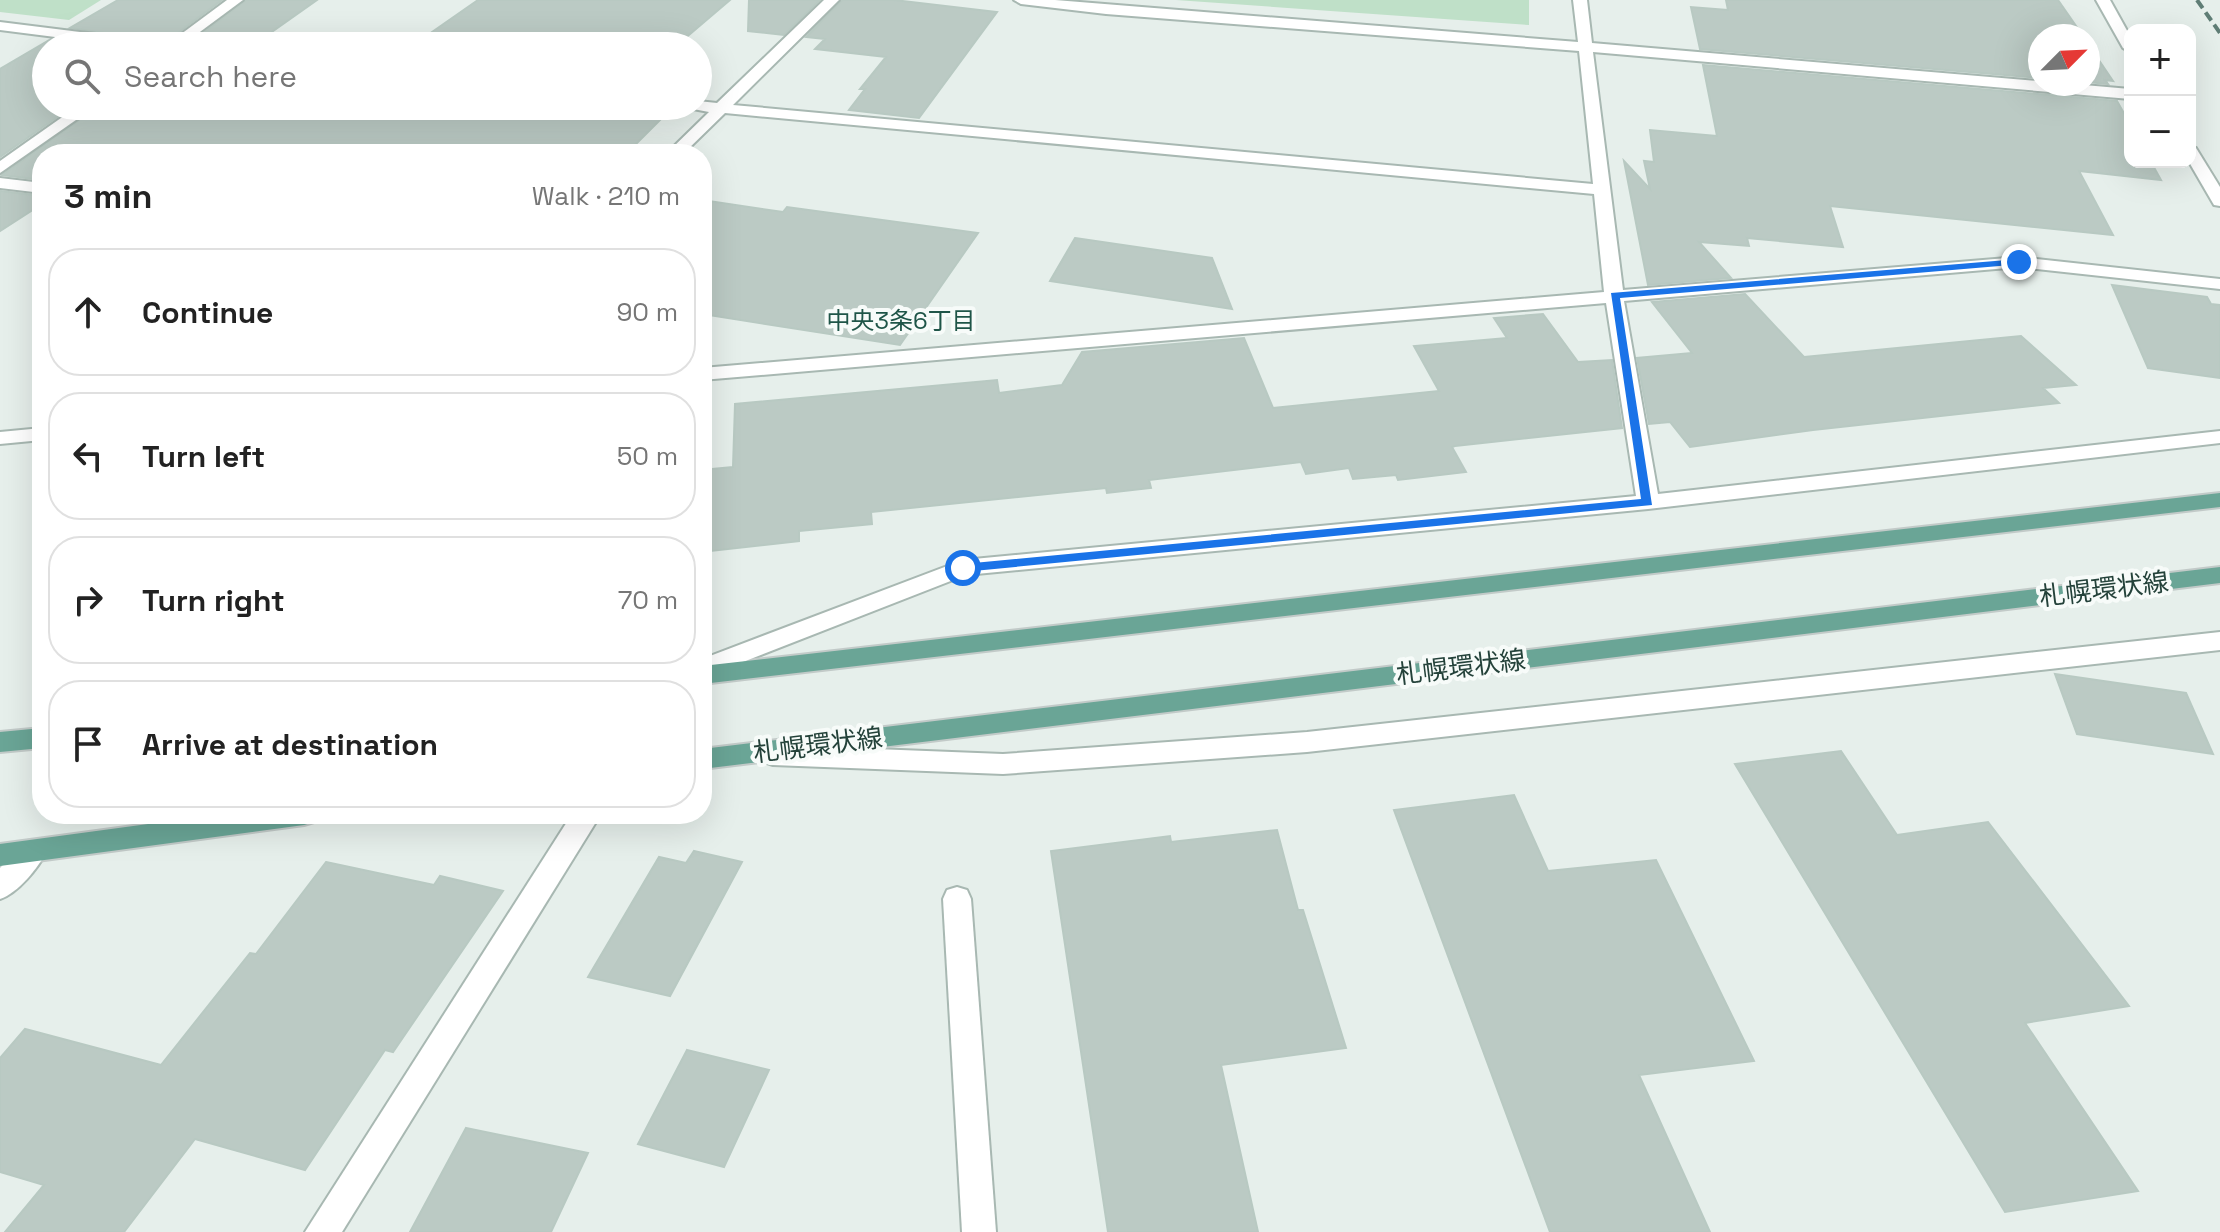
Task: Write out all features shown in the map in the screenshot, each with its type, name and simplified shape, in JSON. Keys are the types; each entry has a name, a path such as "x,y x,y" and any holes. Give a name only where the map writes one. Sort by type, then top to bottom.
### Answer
{"main road":[{"path":"712,671 2220,500"},
{"name":"札幌環状線","path":"712,758 2220,575"},
{"path":"0,742 32,739"},
{"path":"0,855 231,824"}],"street":[{"path":"191,32 236,0"},
{"path":"712,117 832,0"},
{"path":"1021,0 2124,93"},
{"path":"1580,0 1614,295 1648,502"},
{"path":"2103,0 2124,37"},
{"path":"0,26 48,32"},
{"path":"712,107 1602,190"},
{"path":"34,144 68,120"},
{"path":"684,144 709,120"},
{"path":"0,168 32,145"},
{"path":"2196,161 2220,201"},
{"path":"0,183 32,187"},
{"path":"712,373 2019,262 2220,284"},
{"path":"0,438 32,435"},
{"path":"712,668 963,568 1648,502 2220,437"},
{"path":"739,754 1003,764 1277,744 2220,641"},
{"path":"322,1232 581,824"},
{"path":"0,887 33,851"},
{"path":"957,899 979,1232"}],"green space":[{"path":"0,0 101,0 69,20 0,12"},
{"path":"1176,0 1529,0 1529,25"}],"building":[{"path":"118,0 222,0 179,32 97,32 70,28"},
{"path":"246,0 317,0 272,32 204,32"},
{"path":"478,0 730,0 692,32 432,32"},
{"path":"749,0 820,0 784,35 748,31"},
{"path":"842,0 894,0 997,12 919,118 849,110 865,89 860,89 886,57 815,49 825,39 806,37"},
{"path":"1726,0 2058,0 2075,24 2028,24 2028,77 1700,49 1691,7 1728,10"},
{"path":"32,50 32,120 53,120 0,157 0,69"},
{"path":"2100,62 2113,81 2105,80 2108,84 2100,83"},
{"path":"1703,65 2028,93 2028,96 2117,101 2124,113 2124,168 2154,168 2161,180 2079,171 2113,235 1830,206 1843,247 1747,238 1749,246 1699,242 1731,278 1648,285 1624,161 1650,189 1644,161 1654,162 1650,130 1717,136"},
{"path":"79,120 660,120 636,144 46,144"},
{"path":"32,154 32,179 2,175"},
{"path":"0,191 32,195 32,210 0,231"},
{"path":"712,201 783,212 787,207 978,233 900,345 712,316"},
{"path":"1075,238 1212,258 1232,309 1050,281"},
{"path":"2112,285 2207,297 2211,304 2220,305 2220,378 2148,368"},
{"path":"1745,294 1804,357 2021,336 2076,385 2043,388 2059,403 1690,447 1670,422 1649,424 1637,358 1692,353 1652,302"},
{"path":"1543,314 1578,362 1612,360 1622,428 1452,447 1466,472 1398,480 1396,475 1353,479 1349,468 1306,474 1301,462 1149,480 1151,488 1107,493 1106,488 871,512 872,524 799,531 799,541 712,551 712,469 733,467 735,404 997,380 999,393 1062,385 1082,352 1244,338 1273,408 1439,391 1414,346 1507,338 1494,318"},
{"path":"2055,674 2186,693 2213,754 2077,734"},
{"path":"1841,751 1897,835 1988,822 2129,1006 2025,1023 2138,1191 2005,1212 1735,764"},
{"path":"1514,795 1548,871 1656,860 1754,1061 1639,1075 1710,1232 1550,1232 1394,810"},
{"path":"1277,830 1298,910 1303,910 1346,1048 1221,1065 1258,1232 1108,1232 1051,851 1170,836 1171,842"},
{"path":"694,851 742,862 670,996 588,977 659,857 686,863"},
{"path":"326,862 434,885 440,876 503,891 393,1052 385,1050 305,1170 195,1139 124,1232 5,1232 44,1185 0,1172 0,1058 25,1029 161,1065 250,953 256,954"},
{"path":"687,1050 769,1070 724,1167 638,1144"},
{"path":"466,1128 588,1153 551,1232 410,1232"}],"railway":[{"path":"2197,0 2220,33"}],"district":[{"name":"中央3条6丁目","path":"901,321"}],"route":[{"path":"963,568 1648,502 1614,295 2019,262"}]}
